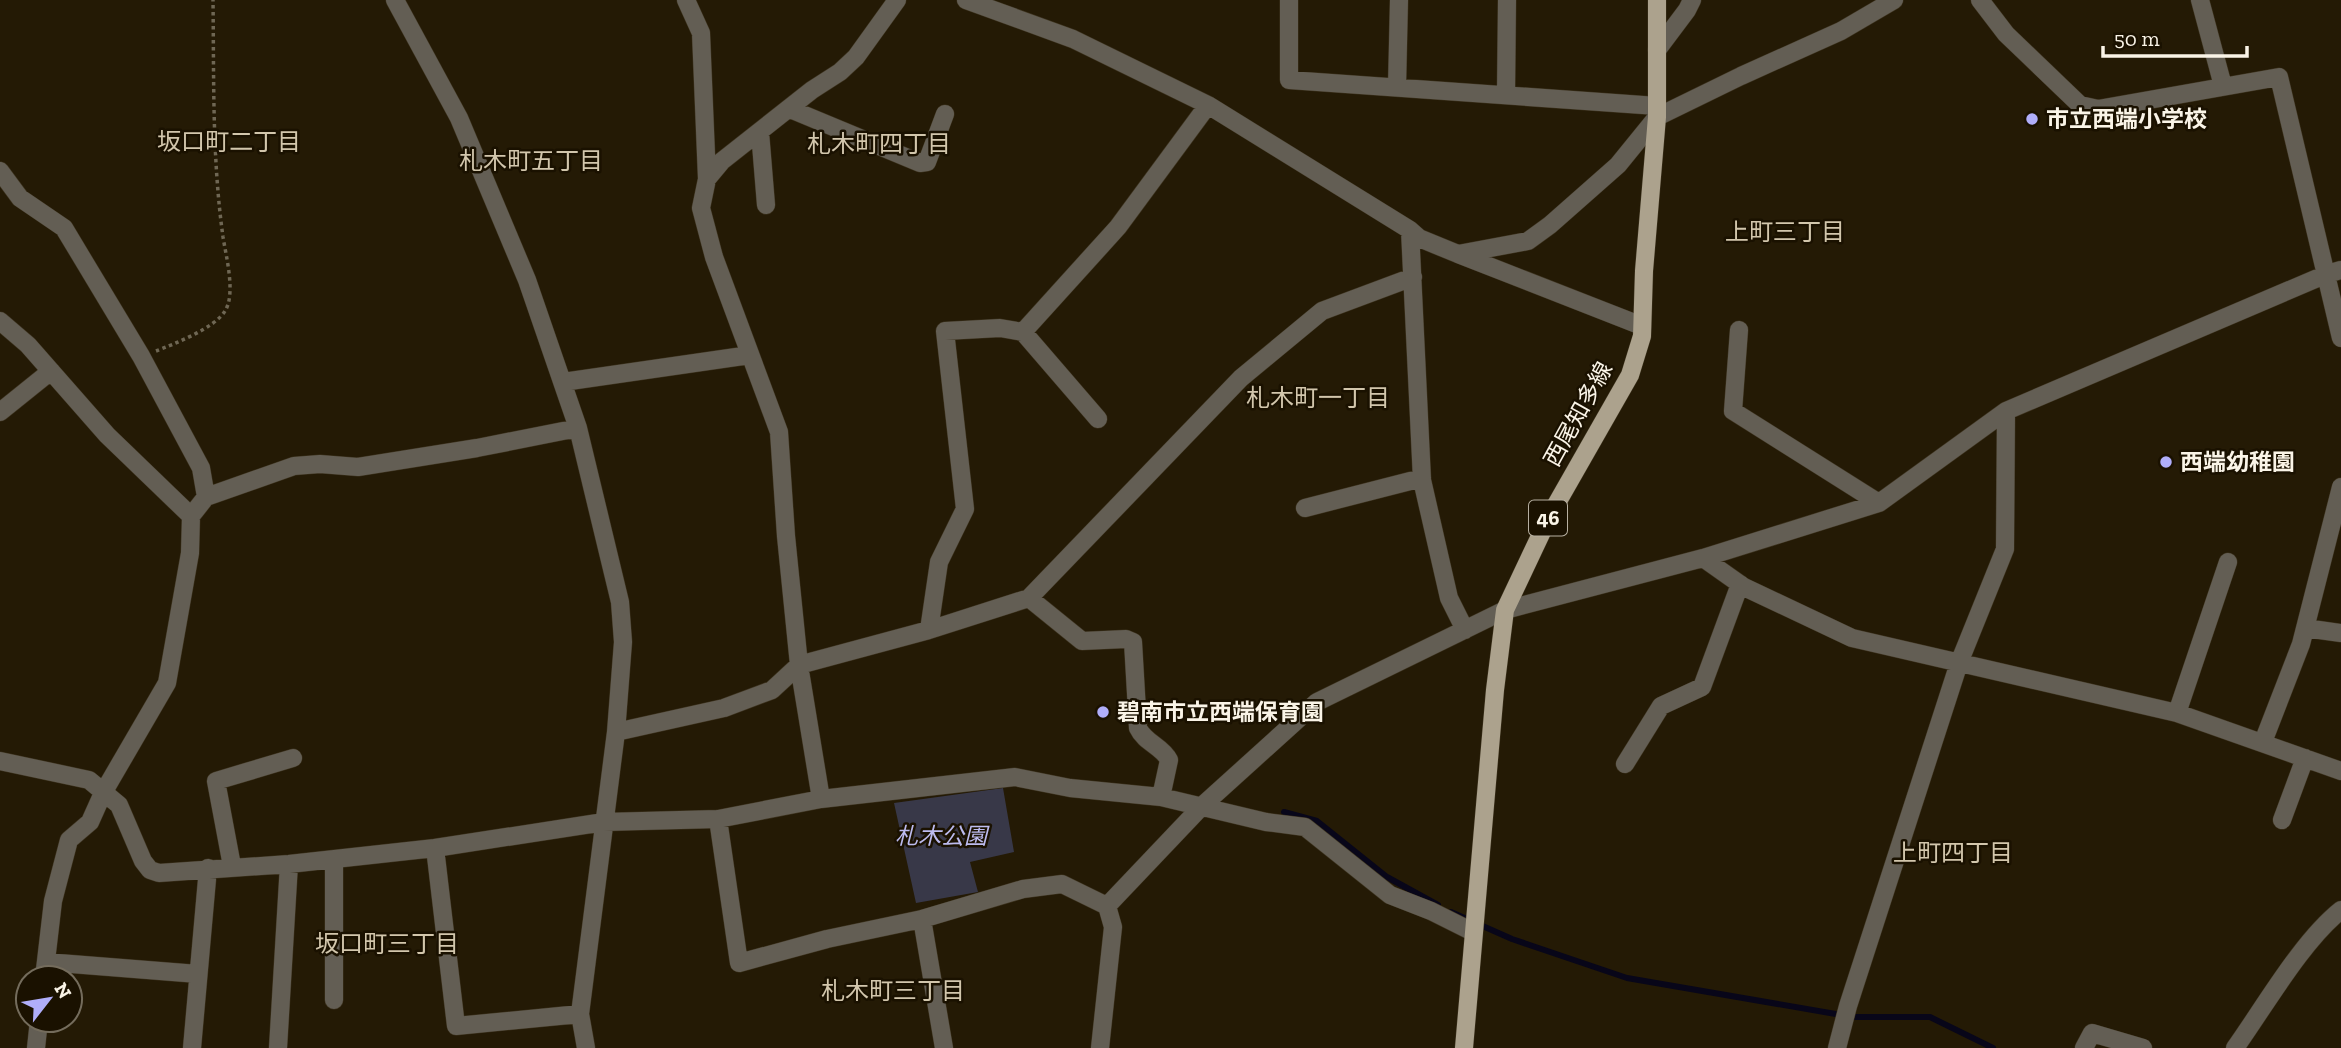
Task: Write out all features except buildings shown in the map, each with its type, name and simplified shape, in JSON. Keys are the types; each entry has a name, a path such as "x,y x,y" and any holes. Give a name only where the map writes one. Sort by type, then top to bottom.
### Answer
{"main road":[{"name":"西尾知多線","path":"1464,1048 1495,690 1505,610 1549,517 1630,375 1642,336 1657,112 1657,0"}],"street":[{"path":"395,0 464,130 527,280 578,428 620,602 623,642 616,732 580,1014 586,1048"},
{"path":"686,0 701,33 707,179 701,208 714,257 779,432 799,665 821,799"},
{"path":"707,179 722,162 856,57 897,0"},
{"path":"966,0 1073,39 1208,105 1419,238 1642,326"},
{"path":"1289,0 1289,80 1506,95 1657,112 1841,31 1894,0"},
{"path":"1397,87 1399,0"},
{"path":"1506,95 1507,0"},
{"path":"1657,50 1692,0"},
{"path":"1980,0 2006,34 2080,105 2098,109 2279,77 2334,272 2341,338"},
{"path":"2200,0 2223,86"},
{"path":"1023,332 1118,227 1208,105"},
{"path":"790,108 920,163 927,162 945,114"},
{"path":"1458,254 1528,241 1618,166 1657,112"},
{"path":"760,132 766,205"},
{"path":"0,171 20,198 64,228 141,356 201,468 206,497"},
{"path":"1410,230 1422,478 1449,598 1465,630"},
{"path":"1107,906 1202,806 1317,702 1505,610 1703,558 1879,503 2006,411 2334,272"},
{"path":"616,732 724,708 772,690 799,665 1029,598 1241,378 1322,311 1413,277"},
{"path":"0,321 28,345 107,435 191,516"},
{"path":"929,629 939,562 965,509 945,331 1000,328 1023,332 1098,419"},
{"path":"1739,330 1733,411 1879,503"},
{"path":"563,382 750,355"},
{"path":"0,412 51,372"},
{"path":"1837,1048 1848,1006 1959,663 2005,549 2006,411"},
{"path":"47,964 53,901 69,840 90,822 103,793 167,683 190,553 191,516 206,497 294,466 320,464 358,467 578,428"},
{"path":"1305,508 1422,478"},
{"path":"2263,742 2305,628 2341,487"},
{"path":"1703,558 1740,584 1852,638 2177,713 2341,771"},
{"path":"2177,713 2228,562"},
{"path":"1625,764 1661,706 1702,687 1740,584"},
{"path":"1029,598 1082,640 1126,639 1133,642 1138,728 1142,737 1166,754 1169,760 1161,797"},
{"path":"2305,628 2341,633"},
{"path":"232,866 216,781 293,758"},
{"path":"2282,820 2305,758"},
{"path":"0,761 89,780 119,805 143,861 150,870 159,873 289,864 435,848 604,822 718,819 821,799 1015,777 1070,788 1161,797 1266,822 1305,827 1390,895 1473,932"},
{"path":"718,819 738,963 827,939 922,919 1023,889 1062,884 1107,906 1113,927 1100,1048"},
{"path":"435,848 456,1026 580,1014"},
{"path":"334,859 334,1000"},
{"path":"278,1048 289,864"},
{"path":"192,1048 208,868"},
{"path":"2235,1048 2307,945 2326,921 2341,909"},
{"path":"922,919 944,1048"},
{"path":"84,971 198,974"},
{"path":"2084,1048 2092,1032 2143,1048"}],"path":[{"path":"141,356 175,344 211,323 226,310 230,286 216,190 212,0"}],"green space":[{"name":"札木公園","path":"1003,788 1014,852 970,862 978,892 916,903 894,803"}],"waterway":[{"path":"1284,812 1317,821 1387,877 1438,905"},
{"path":"1451,912 1512,939 1627,978 1853,1017 1930,1017 1993,1048"}],"place":[{"name":"市立西端小学校","path":"2032,119"},
{"name":"西端幼稚園","path":"2166,462"},
{"name":"碧南市立西端保育園","path":"1103,712"}],"district":[{"name":"坂口町二丁目","path":"229,142"},
{"name":"札木町四丁目","path":"879,144"},
{"name":"札木町五丁目","path":"531,161"},
{"name":"上町三丁目","path":"1785,232"},
{"name":"札木町一丁目","path":"1318,398"},
{"name":"上町四丁目","path":"1953,853"},
{"name":"坂口町三丁目","path":"387,944"},
{"name":"札木町三丁目","path":"893,991"}]}
